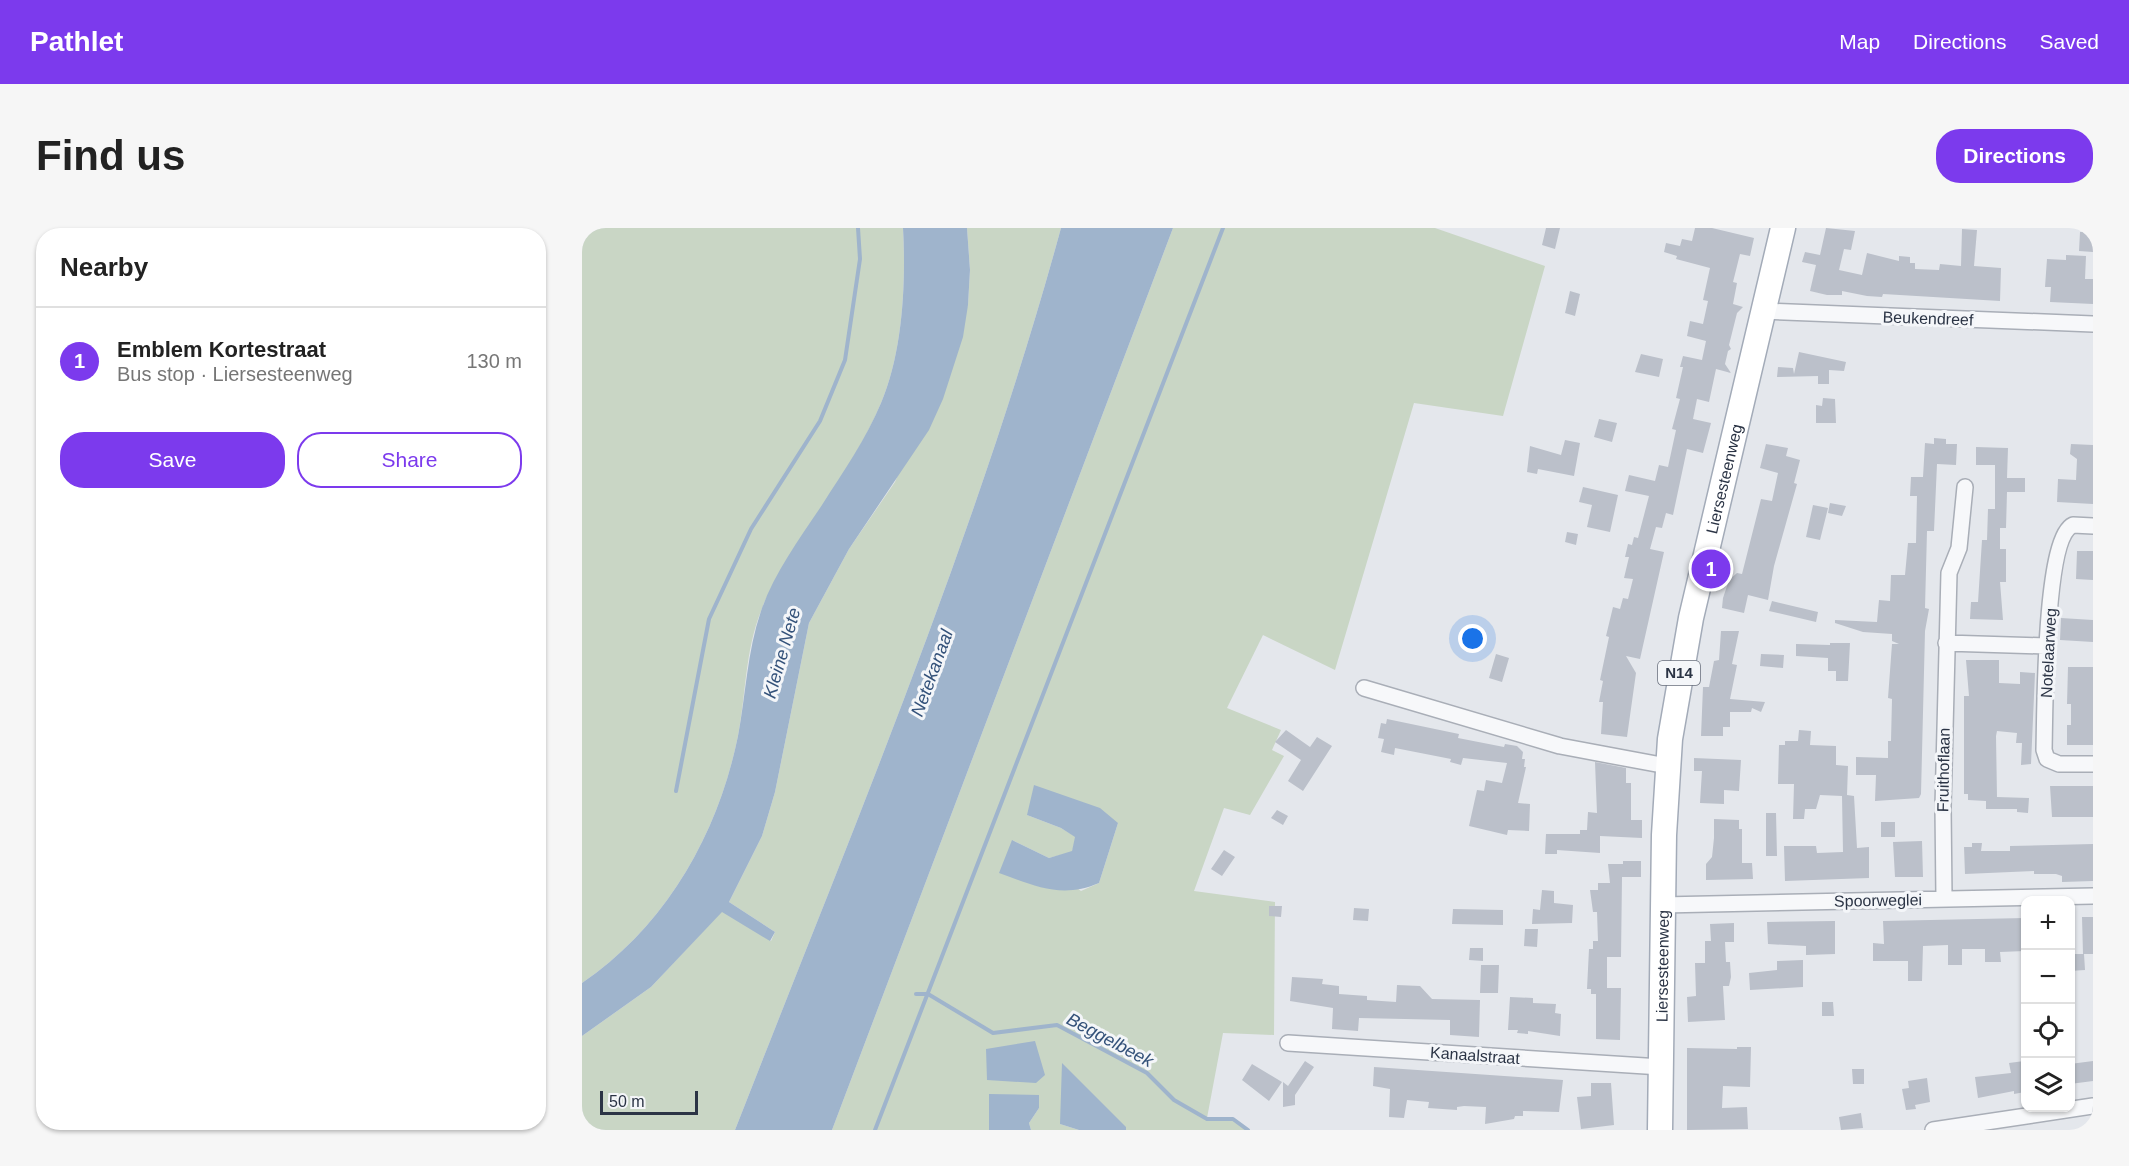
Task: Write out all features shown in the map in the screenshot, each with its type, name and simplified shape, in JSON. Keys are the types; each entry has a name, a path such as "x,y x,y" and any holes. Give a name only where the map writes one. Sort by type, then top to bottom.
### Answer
{"main road":[{"name":"Liersesteenweg","path":"1660,1130 1662,904 1668,766 1678,676 1698,619 1762,311 1783,228"}],"street":[{"name":"Beukendreef","path":"1762,311 2093,324"},
{"name":"Fruithoflaan","path":"1944,898 1946,643 1949,573 1959,548 1965,487"},
{"name":"Notelaarweg","path":"2093,526 2073,525 2063,533 2055,571 2046,646 2046,759 2059,764 2093,764"},
{"path":"1946,643 2046,646"},
{"path":"1364,688 1560,746 1668,766"},
{"name":"Spoorweglei","path":"1662,904 2093,896"},
{"name":"Kanaalstraat","path":"1288,1043 1661,1067"},
{"path":"1933,1130 2093,1106"}],"green space":[{"path":"582,228 903,228 904,271 901,317 894,362 881,403 858,450 765,601 752,642 741,720 729,772 702,842 684,875 663,906 612,960 582,983"},
{"path":"967,228 1061,228 1028,343 952,570 867,795 735,1130 582,1130 582,1036 651,987 722,911 771,941 775,932 729,902 762,836 775,792 809,623 849,549 895,482 968,305 970,270"},
{"path":"1173,228 1435,228 1545,266 1503,416 1414,403 1335,670 1263,635 1227,708 1281,730 1272,750 1284,756 1250,815 1224,808 1194,891 1275,902 1274,1035 1223,1033 1207,1118 1233,1119 1248,1130 1126,1130 1126,1127 1060,1124 1079,1130 1031,1130 1029,1123 1039,1108 989,1094 989,1130 832,1130","holes":["1027,815 1118,823 1099,883 1081,891 1012,840 1049,858 1072,852 1076,837 1061,828"]}],"water":[{"name":"Kleine Nete","path":"903,228 967,228 970,270 963,337 943,399 929,430 849,549 809,623 775,792 762,836 729,902 775,932 770,941 722,912 651,987 582,1036 582,983 612,960 663,906 684,875 702,842 729,772 738,736 756,626 766,597 788,556 861,442 881,403 894,362 901,317 904,271"},
{"name":"Netekanaal","path":"1061,228 1173,228 832,1130 735,1130 867,795 952,570 1028,343"},
{"path":"1034,785 1100,808 1118,823 1099,883 1073,890 1049,889 999,873 1012,840 1049,858 1072,851 1075,837 1061,828 1027,815"},
{"path":"1035,1041 1045,1075 1036,1083 987,1080 986,1049"},
{"path":"1062,1063 1126,1127 1126,1130 1079,1130 1060,1124"},
{"path":"989,1094 1039,1095 1039,1108 1029,1123 1031,1130 989,1130"}],"building":[{"path":"1546,228 1560,228 1555,249 1542,245"},
{"path":"1695,228 1712,228 1754,238 1750,256 1740,254 1733,282 1737,283 1733,304 1743,307 1737,313 1729,345 1731,349 1728,351 1725,364 1731,373 1716,369 1709,402 1697,399 1693,419 1711,423 1703,453 1687,449 1673,515 1666,513 1662,528 1656,527 1650,549 1664,552 1640,659 1626,656 1636,673 1627,737 1601,734 1603,702 1599,702 1603,681 1600,680 1609,637 1606,636 1613,607 1620,609 1623,598 1628,599 1633,579 1624,578 1629,557 1625,557 1628,544 1632,545 1634,537 1638,538 1649,496 1625,491 1629,475 1655,481 1659,465 1668,467 1676,430 1672,429 1680,399 1676,398 1683,367 1680,367 1683,356 1702,360 1706,341 1687,336 1690,321 1703,324 1708,301 1703,300 1710,268 1676,259 1677,256 1664,252 1666,243 1680,246 1682,239 1692,241"},
{"path":"1826,228 1855,231 1851,250 1844,249 1839,270 1862,275 1867,253 1899,261 1899,256 1910,257 1910,263 1915,263 1915,269 1939,270 1940,264 1961,266 1962,229 1977,230 1974,266 2001,268 2000,301 1883,294 1882,297 1842,291 1842,295 1827,295 1810,291 1816,265 1802,262 1805,252 1820,255"},
{"path":"2080,232 2093,232 2093,252 2079,251"},
{"path":"2066,255 2086,256 2085,279 2093,279 2093,304 2050,302 2051,287 2045,287 2047,259 2066,260"},
{"path":"1570,291 1580,294 1575,316 1565,313"},
{"path":"1799,352 1846,362 1844,371 1829,370 1829,384 1818,384 1818,376 1777,377 1778,367 1793,368 1794,374"},
{"path":"1641,354 1663,359 1659,377 1635,372"},
{"path":"1823,398 1835,399 1836,423 1816,423 1816,405 1822,406"},
{"path":"1599,419 1617,423 1612,442 1594,437"},
{"path":"1934,438 1946,439 1946,444 1957,444 1956,465 1937,464 1934,531 1927,531 1925,608 1929,609 1925,631 1921,794 1919,798 1875,801 1876,775 1856,775 1856,757 1888,758 1888,741 1891,741 1892,699 1888,698 1892,644 1899,644 1892,641 1892,634 1863,632 1835,623 1835,620 1877,622 1879,600 1890,601 1891,575 1905,575 1908,543 1916,543 1917,496 1910,496 1911,477 1923,477 1925,443 1934,444"},
{"path":"1565,440 1580,443 1574,476 1538,469 1537,474 1527,472 1530,446 1561,455"},
{"path":"1766,444 1788,448 1786,456 1800,460 1794,483 1797,484 1774,566 1768,600 1748,595 1744,613 1722,608 1723,598 1729,580 1737,573 1742,574 1761,499 1772,501 1778,473 1760,468"},
{"path":"2071,444 2093,445 2093,504 2057,502 2058,479 2076,480 2077,459 2070,454"},
{"path":"1976,447 2008,448 2007,478 2025,478 2025,492 2007,492 2006,528 2000,528 2000,549 2006,549 2006,582 2000,582 2003,620 1970,619 1971,602 1978,602 1982,540 1987,540 1988,509 1995,509 1995,465 1976,465"},
{"path":"1583,487 1618,495 1610,532 1587,527 1592,505 1579,502"},
{"path":"1830,503 1846,506 1842,516 1828,513"},
{"path":"1813,505 1828,508 1820,540 1806,537"},
{"path":"1567,532 1578,534 1576,545 1565,542"},
{"path":"2077,551 2093,551 2093,580 2076,579"},
{"path":"1772,601 1818,612 1816,622 1769,611"},
{"path":"2061,618 2093,620 2093,642 2060,640"},
{"path":"1721,631 1739,631 1732,664 1737,665 1730,699 1765,702 1761,712 1752,708 1751,712 1730,712 1730,727 1723,727 1723,736 1701,736 1703,687 1709,687 1714,661 1719,660"},
{"path":"1830,643 1850,643 1848,681 1836,681 1836,671 1828,671 1828,658 1796,656 1796,644 1830,645"},
{"path":"1496,654 1509,658 1502,682 1489,678"},
{"path":"1761,654 1784,655 1783,668 1760,666"},
{"path":"1966,660 1999,660 1999,683 2020,684 2020,672 2035,673 2031,764 2021,765 2022,743 2016,743 2017,733 1997,731 1996,736 1997,797 2029,798 2028,813 2017,812 2017,809 1986,809 1986,801 1968,800 1968,794 1964,794 1964,696 1969,696"},
{"path":"2068,667 2093,667 2093,745 2067,745 2067,725 2071,725 2071,704 2067,704"},
{"path":"1387,719 1459,734 1458,738 1504,747 1505,744 1517,746 1523,752 1522,759 1525,759 1524,767 1526,767 1518,803 1530,804 1529,831 1508,830 1507,835 1469,826 1477,790 1484,791 1486,780 1502,783 1507,763 1463,758 1461,765 1450,762 1451,759 1395,748 1394,755 1381,752 1384,739 1378,738 1381,723 1386,724"},
{"path":"1286,730 1310,747 1317,737 1332,746 1303,791 1288,781 1301,760 1275,742"},
{"path":"1799,730 1811,731 1810,745 1836,746 1836,765 1848,766 1847,795 1854,796 1857,848 1869,847 1869,878 1785,881 1784,846 1816,846 1817,853 1843,852 1842,796 1820,795 1816,809 1805,809 1804,819 1793,819 1794,784 1778,784 1779,745 1785,745 1785,741 1798,741"},
{"path":"1694,758 1741,760 1739,791 1724,790 1724,804 1700,803 1702,771 1694,771"},
{"path":"1595,762 1626,768 1626,783 1631,783 1631,820 1642,820 1642,838 1600,836 1600,853 1557,850 1557,854 1545,854 1546,834 1580,834 1580,830 1587,830 1588,812 1597,813"},
{"path":"2050,786 2093,786 2093,817 2052,817"},
{"path":"1277,810 1288,816 1283,825 1271,818"},
{"path":"1766,813 1776,813 1777,856 1766,856"},
{"path":"1714,819 1739,820 1739,829 1742,829 1742,863 1752,863 1753,879 1706,880 1706,864 1712,857"},
{"path":"1881,822 1895,822 1895,837 1881,837"},
{"path":"1922,841 1923,877 1895,877 1893,842"},
{"path":"1972,843 1982,843 1981,851 2010,851 2010,846 2093,844 2093,881 2062,882 2062,876 2034,874 2034,871 1965,874 1964,847 1972,847"},
{"path":"1224,850 1235,857 1222,876 1211,869"},
{"path":"1623,861 1641,861 1641,877 1622,877 1621,957 1607,957 1607,988 1621,988 1620,1040 1596,1039 1596,994 1591,994 1591,989 1587,989 1589,949 1593,949 1593,941 1598,941 1597,912 1593,912 1590,890 1598,890 1598,883 1610,883 1608,864 1623,864"},
{"path":"1542,890 1554,891 1554,903 1573,905 1572,923 1532,924 1533,909 1540,910"},
{"path":"1269,906 1282,906 1281,917 1269,916"},
{"path":"1354,908 1369,909 1368,921 1353,920"},
{"path":"1453,909 1503,910 1503,925 1452,924"},
{"path":"2082,917 2093,917 2093,954 2084,954 2085,970 2075,971 2075,954 2083,954"},
{"path":"2021,918 2021,951 2000,952 2001,962 1985,962 1985,949 1962,949 1962,965 1948,965 1948,945 1923,946 1922,981 1908,981 1908,961 1873,961 1873,943 1884,944 1883,921"},
{"path":"1835,921 1835,954 1806,955 1806,946 1768,944 1767,922"},
{"path":"1734,923 1734,942 1725,942 1726,962 1730,962 1731,977 1729,986 1723,986 1725,1020 1688,1022 1687,997 1696,996 1695,963 1705,963 1705,941 1711,941 1710,924"},
{"path":"1525,929 1538,929 1537,947 1524,946"},
{"path":"1470,948 1483,948 1483,961 1469,960"},
{"path":"1803,960 1803,987 1750,990 1749,973 1777,970 1777,961"},
{"path":"1481,965 1499,965 1498,993 1480,993"},
{"path":"1292,977 1323,979 1322,984 1339,986 1339,994 1367,996 1367,1000 1396,1002 1397,985 1420,986 1432,999 1480,1000 1479,1037 1450,1035 1450,1020 1359,1018 1358,1031 1332,1029 1333,1008 1290,1001"},
{"path":"1510,997 1533,998 1533,1003 1556,1004 1555,1013 1561,1014 1560,1036 1528,1031 1528,1034 1517,1033 1518,1030 1508,1030"},
{"path":"1822,1002 1833,1002 1834,1016 1822,1016"},
{"path":"1737,1047 1751,1047 1750,1087 1723,1086 1722,1108 1747,1107 1748,1129 1687,1130 1687,1048 1737,1049"},
{"path":"1305,1061 1314,1067 1295,1095 1295,1105 1283,1107 1283,1082 1288,1086"},
{"path":"2021,1061 2021,1093 2014,1094 2014,1091 1978,1098 1975,1077 2011,1073 2009,1063"},
{"path":"2093,1061 2093,1081 2075,1083 2075,1063"},
{"path":"1252,1064 1282,1082 1269,1101 1242,1080"},
{"path":"1374,1067 1563,1080 1559,1112 1523,1111 1523,1116 1485,1124 1486,1107 1464,1106 1457,1107 1457,1110 1428,1108 1429,1102 1407,1100 1404,1118 1389,1117 1390,1089 1373,1086"},
{"path":"1852,1069 1864,1069 1864,1084 1853,1084"},
{"path":"1927,1078 1930,1102 1915,1105 1916,1109 1906,1110 1902,1089 1909,1088 1908,1081"},
{"path":"1591,1083 1611,1083 1614,1125 1581,1129 1577,1097 1591,1096"},
{"path":"1861,1113 1863,1128 1841,1130 1839,1117"}],"waterway":[{"path":"676,791 709,619 751,529 820,421 845,360 860,259 858,228"},
{"path":"875,1130 1223,228"},
{"name":"Beggelbeek","path":"916,994 928,994 993,1033 1057,1025 1147,1073 1174,1100 1207,1119 1233,1119 1248,1130"}],"place":[{"name":"Emblem Kortestraat","path":"1711,569"}]}
